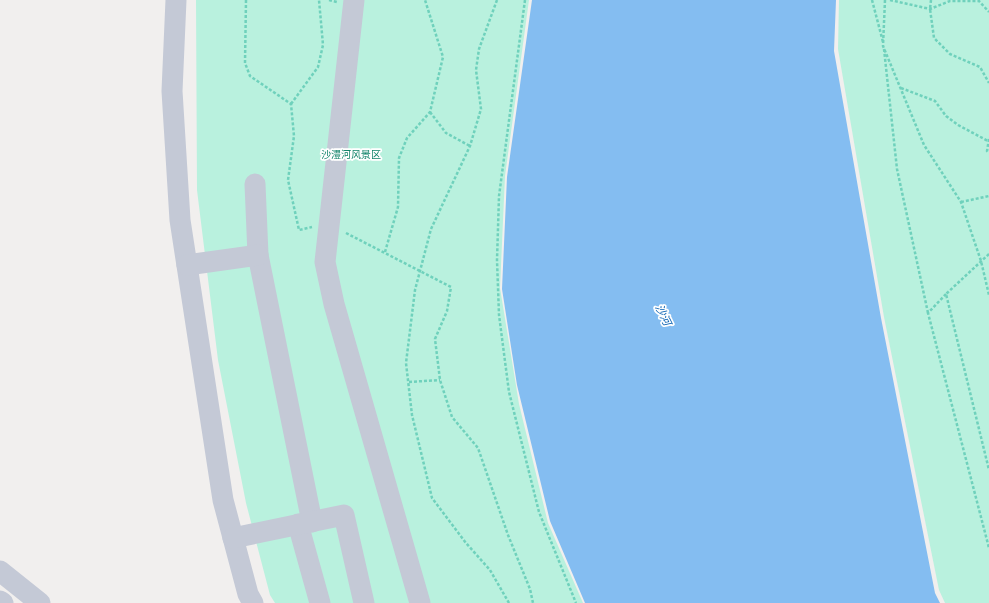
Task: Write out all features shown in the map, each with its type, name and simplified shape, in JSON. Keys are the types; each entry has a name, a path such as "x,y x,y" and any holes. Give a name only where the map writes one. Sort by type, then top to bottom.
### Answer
{"street":[{"path":"176,0 172,91 180,220 223,500 248,594 253,603"},
{"path":"354,0 324,262 334,304 420,603"},
{"path":"255,184 258,255 320,603"},
{"path":"187,265 258,255"},
{"path":"233,538 344,515 364,603"},
{"path":"0,571 40,603"}],"path":[{"path":"246,0 246,63 250,76 292,104"},
{"path":"319,0 323,45 318,67 292,104 294,136 288,180 299,230 329,224 451,287 447,311 435,339 440,380 452,417 478,448 508,535 530,589 533,603"},
{"path":"385,252 398,207 399,158 407,138 430,112 443,57 425,0"},
{"path":"497,0 479,49 476,70 481,109 470,146 431,229 415,290 406,363 410,382 412,415 432,498 466,543 490,570 509,603"},
{"path":"525,0 499,196 497,260 498,315 509,392 539,512 576,603"},
{"path":"872,0 883,46 897,169 928,313 989,548"},
{"path":"884,0 883,46 924,145 961,202 989,295"},
{"path":"890,0 930,9 950,1 979,1 989,12"},
{"path":"931,0 930,9 934,38 950,54 980,67 989,83"},
{"path":"901,88 935,101 946,116 958,125 988,140 989,153"},
{"path":"430,112 446,133 470,146"},
{"path":"961,202 989,196"},
{"path":"928,313 980,261 989,254"},
{"path":"946,294 989,470"},
{"path":"410,382 440,380"}],"green space":[{"name":"沙澧河风景区","path":"196,0 529,0 505,176 500,288 519,404 548,523 583,603 275,603 270,595 246,503 218,360 197,190"},
{"path":"839,0 989,0 989,603 945,603 939,590 884,317 838,49"}],"water":[{"name":"沙河","path":"532,0 836,0 834,51 881,318 935,593 940,603 585,603 550,521 517,385 502,289 507,177"}]}
